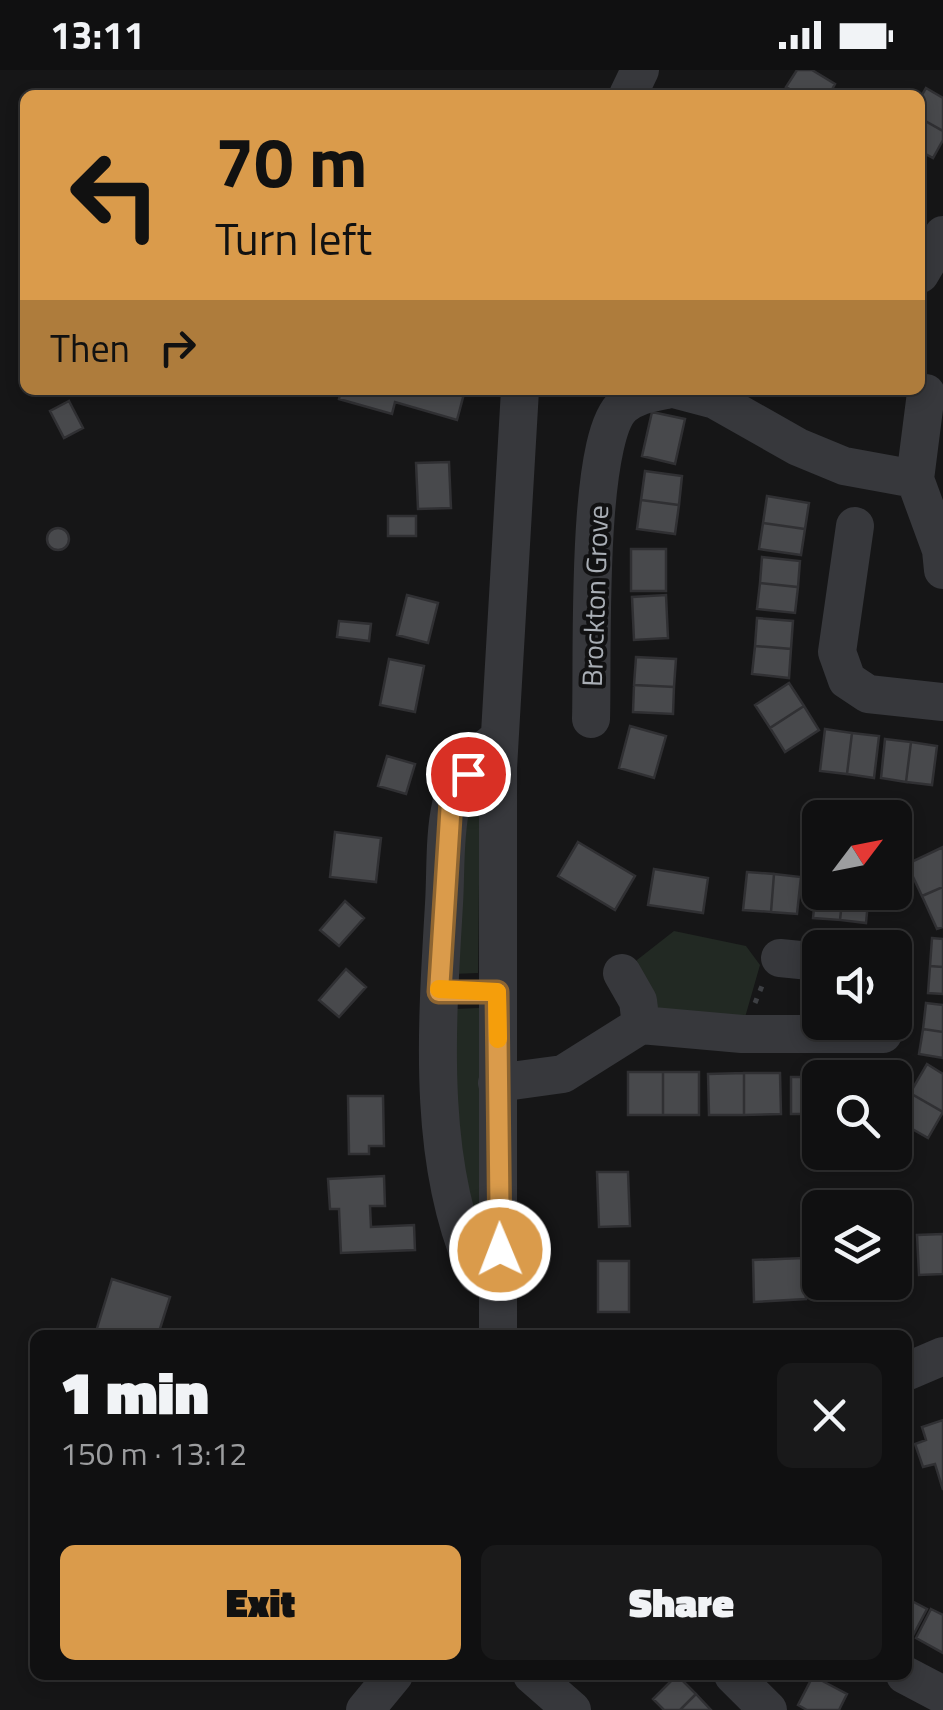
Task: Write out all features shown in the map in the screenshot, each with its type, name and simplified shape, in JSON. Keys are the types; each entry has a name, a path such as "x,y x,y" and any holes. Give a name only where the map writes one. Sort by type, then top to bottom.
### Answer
{"street":[{"path":"928,393 915,479 942,550 943,570"},
{"path":"498,1330 499,739 520,395"},
{"name":"Brockton Grove","path":"591,719 592,545 608,429 622,407 641,395"},
{"path":"696,395 716,400 798,447 844,466 915,479"},
{"path":"855,526 837,652 847,680 868,694 943,702"},
{"path":"499,739 484,747 451,801 439,992 440,1135 464,1247 477,1274 499,1279"},
{"path":"780,958 802,960"},
{"path":"622,972 638,1000 641,1025"},
{"path":"439,992 497,992"},
{"path":"498,1083 562,1074 641,1025 742,1034 802,1034"},
{"path":"912,1369 943,1356"},
{"path":"912,1679 943,1695"},
{"path":"366,1710 390,1680"},
{"path":"538,1680 572,1710"},
{"path":"738,1680 768,1710"}],"path":[{"path":"742,1034 770,968 780,958"}],"shaded area":[{"path":"480,795 478,973 452,974 457,836"},
{"path":"674,931 746,946 760,965 744,1021 659,1014 640,981 637,960"},
{"path":"479,1008 482,1245 455,1140 455,1009"}],"building":[{"path":"797,70 812,70 835,84 832,90 786,87"},
{"path":"925,90 943,98 943,131 925,121"},
{"path":"925,121 943,131 943,140 933,158 925,154"},
{"path":"340,395 464,395 457,420 395,402 392,414 339,399"},
{"path":"69,401 83,428 64,438 50,411"},
{"path":"652,412 685,419 675,464 642,456"},
{"path":"449,462 451,508 418,509 416,463"},
{"path":"645,471 682,476 679,505 641,500"},
{"path":"767,496 809,503 805,529 763,523"},
{"path":"641,500 679,505 675,534 637,529"},
{"path":"388,516 416,516 416,536 388,536"},
{"path":"763,523 805,529 801,555 759,549"},
{"path":"58,528 66,531 66,547 58,550 50,547 47,539 50,531"},
{"path":"631,549 666,549 666,591 631,591"},
{"path":"762,557 800,561 798,587 760,583"},
{"path":"760,583 798,587 795,613 757,609"},
{"path":"407,595 438,603 428,643 397,635"},
{"path":"666,595 668,638 634,640 632,597"},
{"path":"757,618 793,621 791,649 755,646"},
{"path":"339,621 371,624 369,641 337,637"},
{"path":"755,646 791,649 789,678 752,674"},
{"path":"636,657 676,659 674,687 634,685"},
{"path":"389,659 424,666 415,712 380,705"},
{"path":"789,683 804,706 770,728 755,705"},
{"path":"634,685 674,687 673,714 633,712"},
{"path":"804,706 819,730 785,752 770,728"},
{"path":"630,726 666,736 654,778 619,768"},
{"path":"825,729 852,733 847,774 820,771"},
{"path":"852,733 879,736 874,778 847,774"},
{"path":"885,739 911,742 906,782 881,778"},
{"path":"911,742 937,746 932,785 906,782"},
{"path":"387,756 415,764 406,794 378,786"},
{"path":"335,832 381,838 376,882 330,877"},
{"path":"578,842 635,876 615,910 558,876"},
{"path":"943,847 943,887 922,896 912,875 912,862"},
{"path":"654,869 708,878 703,913 648,905"},
{"path":"747,872 774,874 771,912 743,910"},
{"path":"774,874 801,877 797,914 771,912"},
{"path":"943,887 943,927 937,929 922,896"},
{"path":"345,901 364,918 339,946 320,930"},
{"path":"814,910 841,910 840,920 813,918"},
{"path":"841,910 867,910 866,923 840,920"},
{"path":"932,938 943,939 943,967 930,966"},
{"path":"930,966 943,967 943,994 928,993"},
{"path":"346,969 366,987 339,1017 319,1000"},
{"path":"926,1003 943,1005 943,1032 923,1029"},
{"path":"923,1029 943,1032 943,1058 919,1054"},
{"path":"927,1064 943,1074 943,1112 912,1094"},
{"path":"628,1072 663,1072 663,1115 628,1115"},
{"path":"663,1072 699,1072 699,1115 663,1115"},
{"path":"744,1073 780,1073 781,1114 744,1115"},
{"path":"744,1073 744,1115 709,1115 708,1074"},
{"path":"791,1077 802,1077 802,1114 791,1114"},
{"path":"912,1094 943,1112 928,1138 912,1129"},
{"path":"348,1096 383,1096 384,1146 369,1146 369,1154 349,1154"},
{"path":"597,1172 628,1172 630,1226 599,1227"},
{"path":"384,1176 385,1206 370,1206 371,1227 414,1225 415,1250 341,1253 339,1209 330,1209 328,1179"},
{"path":"943,1234 943,1274 919,1275 917,1235"},
{"path":"802,1258 802,1299 754,1302 753,1260"},
{"path":"598,1261 629,1261 629,1312 598,1312"},
{"path":"112,1279 170,1297 160,1330 97,1330"},
{"path":"943,1420 943,1490 935,1464 923,1467 915,1444 926,1440 922,1427"},
{"path":"912,1601 927,1609 912,1637"},
{"path":"931,1609 943,1615 943,1653 916,1638"},
{"path":"672,1680 682,1680 696,1694 680,1710 664,1710 653,1699"},
{"path":"811,1680 821,1680 847,1694 839,1710 807,1710 798,1705"},
{"path":"696,1694 711,1710 680,1710"}],"slow traffic":[{"path":"439,989 497,992 498,1039"}],"route":[{"path":"468,774 451,801 439,992 497,992 500,1250"}]}
